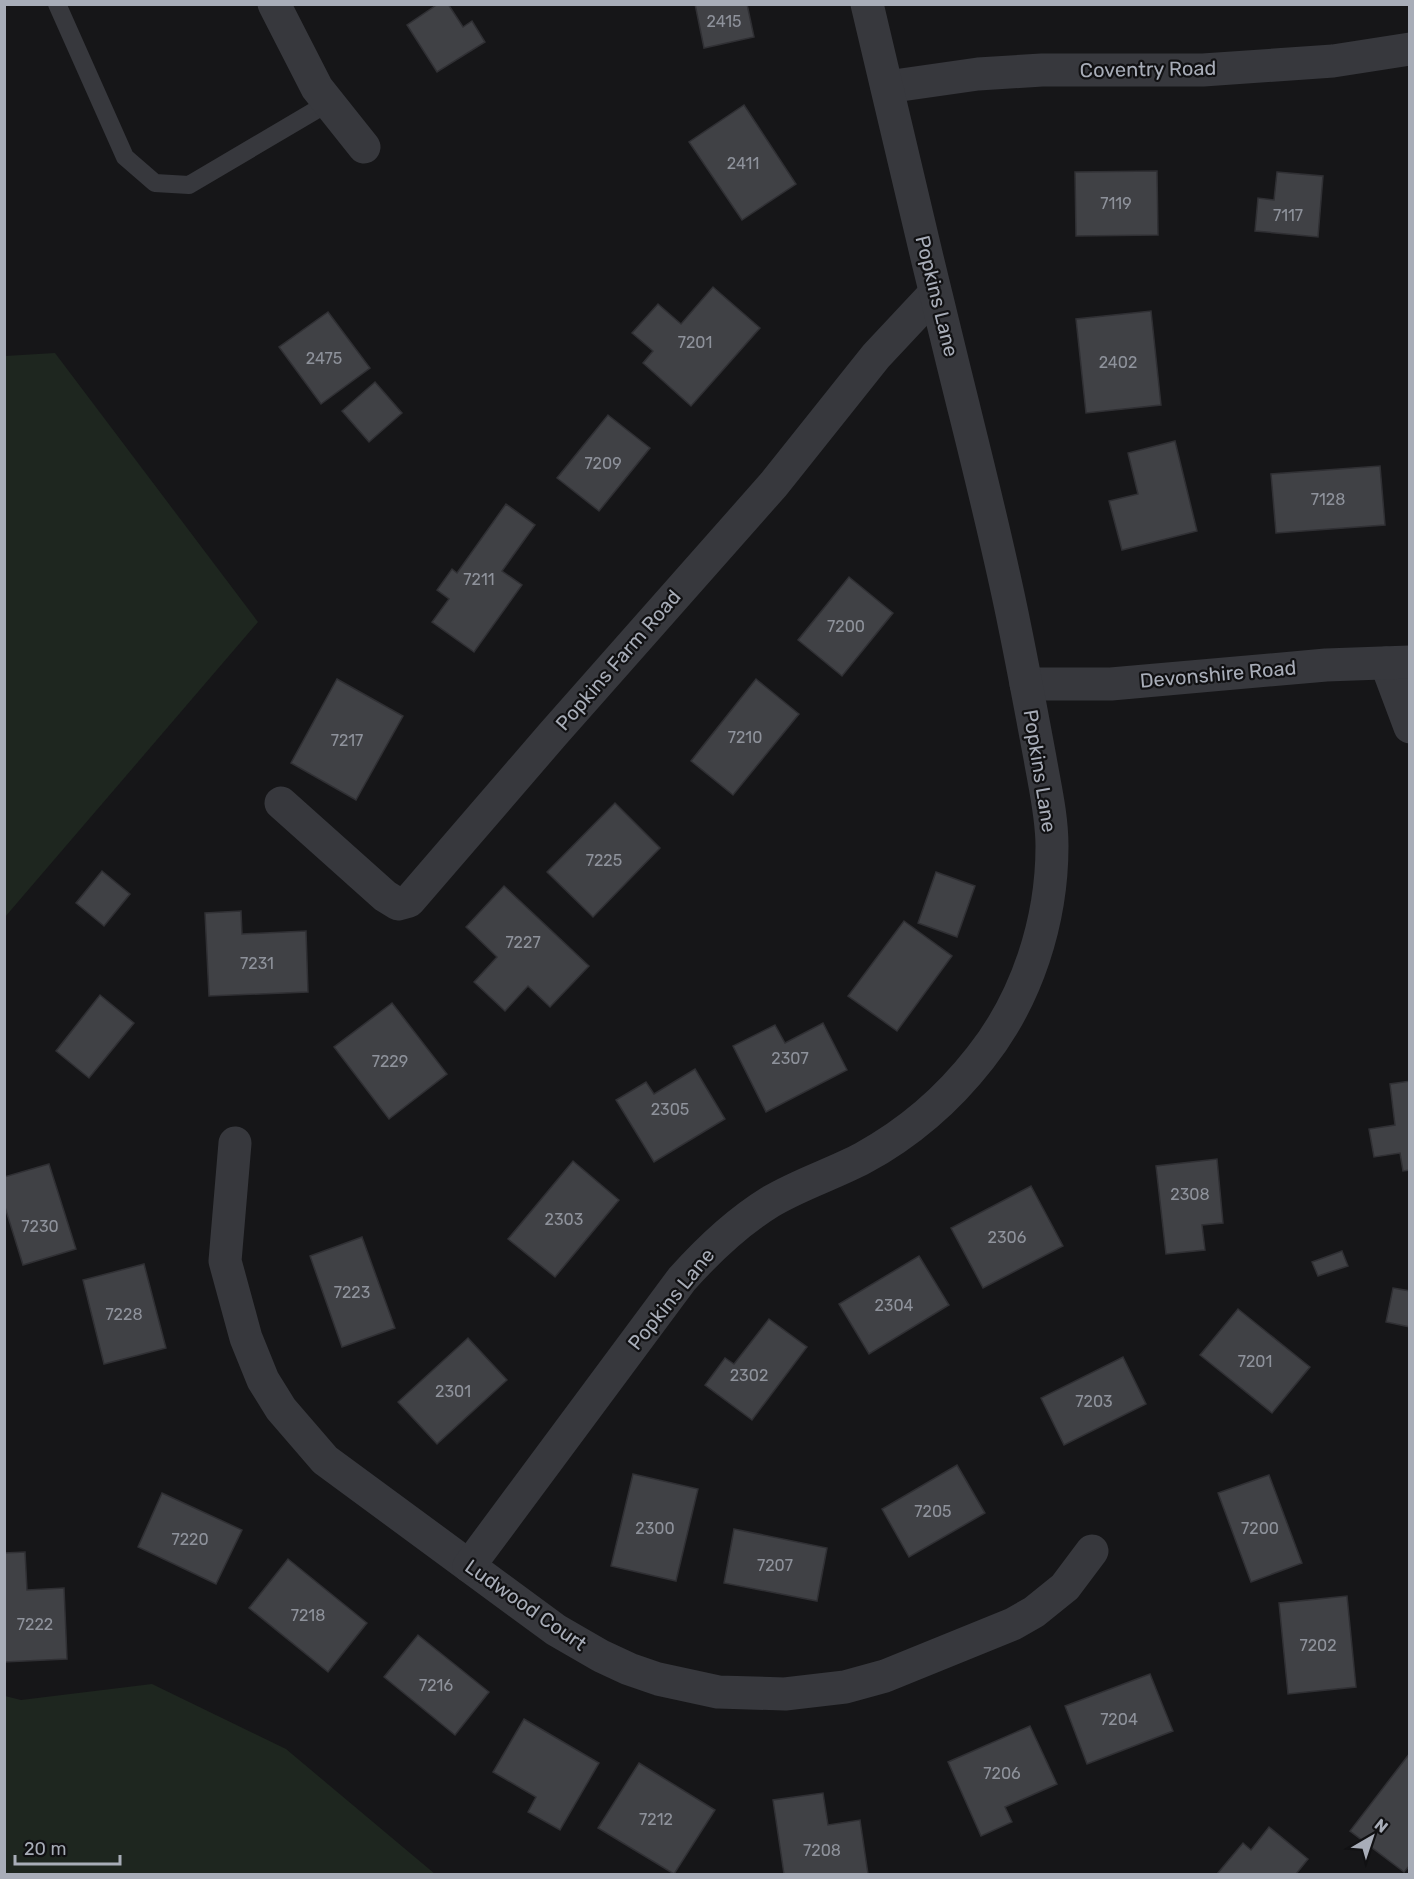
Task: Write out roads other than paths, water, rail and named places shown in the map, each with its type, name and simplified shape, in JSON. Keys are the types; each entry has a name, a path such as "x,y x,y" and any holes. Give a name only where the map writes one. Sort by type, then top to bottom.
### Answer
{"street":[{"path":"274,4 316,88 364,147"},
{"name":"Popkins Lane","path":"469,1566 682,1279 707,1251 740,1222 771,1201 860,1160 887,1144 936,1107 958,1085 1000,1030 1018,998 1034,957 1044,921 1050,880 1052,844 1050,814 1005,575 867,4"},
{"name":"Coventry Road","path":"887,87 978,74 1041,70 1203,70 1322,62 1410,49"},
{"name":"Popkins Farm Road","path":"281,803 385,896 398,903 410,901 553,734 774,484 876,356 936,293"},
{"path":"1398,662 1410,727"},
{"name":"Devonshire Road","path":"1026,684 1111,684 1326,665 1398,662"},
{"name":"Ludwood Court","path":"235,1143 225,1261 246,1338 263,1380 280,1409 325,1460 556,1630 601,1656 658,1679 718,1692 785,1694 845,1687 885,1676 1013,1624 1034,1612 1065,1587 1092,1551"}],"lane":[{"path":"57,4 125,157 155,183 189,185 328,103"}]}
